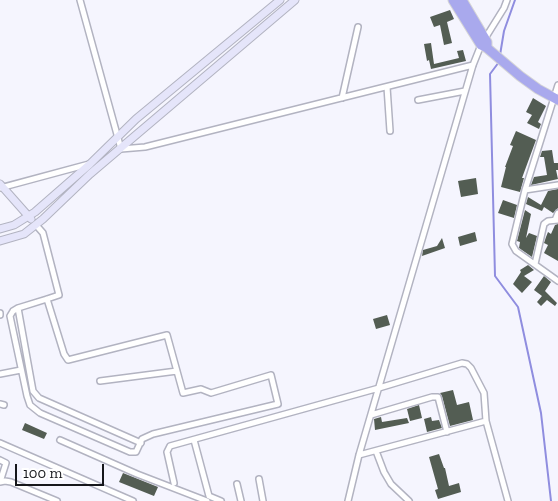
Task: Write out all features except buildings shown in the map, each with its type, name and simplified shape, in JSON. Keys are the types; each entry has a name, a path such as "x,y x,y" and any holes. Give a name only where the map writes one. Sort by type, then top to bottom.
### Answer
{"highway":[{"path":"453,0 486,46 506,65 538,89 556,99"},
{"path":"462,0 486,46"}],"street":[{"path":"80,0 116,138 121,149"},
{"path":"0,229 14,225 28,216 90,164 136,119 280,0"},
{"path":"0,241 24,234 36,225 100,166 295,0"},
{"path":"348,501 359,455 473,65 486,46 508,0"},
{"path":"342,98 358,27"},
{"path":"121,149 145,147 473,65"},
{"path":"558,85 556,99 525,190 512,244 516,251 558,281"},
{"path":"387,87 390,131"},
{"path":"418,100 465,91"},
{"path":"47,298 64,354 68,360 167,335 183,393 204,389 211,393 271,375 278,404 146,436 136,452 130,452 40,413 30,405 10,316 18,308 47,298 59,295 43,233 1,187 90,164 100,166"},
{"path":"525,190 558,185"},
{"path":"535,264 544,224 548,221 556,220 558,213"},
{"path":"18,308 33,391 39,398 141,444"},
{"path":"174,483 168,457 168,448 174,445 462,363 467,364 484,392 486,421 508,501"},
{"path":"0,374 21,370"},
{"path":"100,381 177,371"},
{"path":"371,415 435,396 439,399 447,432"},
{"path":"359,455 486,421"},
{"path":"60,440 137,474 208,501"},
{"path":"194,440 209,496 221,501"},
{"path":"0,443 132,501"},
{"path":"376,451 391,484 409,501"},
{"path":"0,460 6,463 0,482 11,482 57,501"},
{"path":"259,480 263,501"},
{"path":"237,484 242,501"}],"waterway":[{"path":"500,55 504,31 515,0"},
{"path":"499,62 490,74 495,276 518,307 541,413 551,501"}]}
